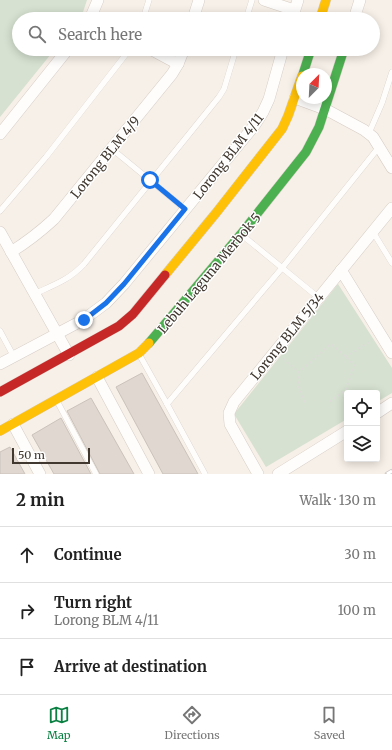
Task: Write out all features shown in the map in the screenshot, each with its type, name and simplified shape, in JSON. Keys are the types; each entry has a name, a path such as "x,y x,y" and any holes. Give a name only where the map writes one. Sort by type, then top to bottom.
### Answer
{"street":[{"path":"93,12 98,0"},
{"path":"195,12 199,0"},
{"path":"264,0 295,10"},
{"path":"322,12 326,0"},
{"path":"356,12 360,0"},
{"path":"0,134 62,56"},
{"path":"163,56 178,64"},
{"name":"Lorong BLM 4/9","path":"10,252 40,232 54,219 172,74 181,56"},
{"name":"Lorong BLM 4/11","path":"0,364 84,320 106,303 124,284 254,126 269,99 281,56"},
{"path":"304,68 309,56"},
{"name":"Lebuh Laguna Merbok 5","path":"0,431 138,353 156,336 241,234 306,152 319,127 342,56"},
{"path":"0,392 103,336 119,326 133,314 216,213 282,129 296,95"},
{"path":"295,98 325,109 369,133 379,146 392,168"},
{"name":"Lorong BLM 5/34","path":"258,474 230,424 229,413 234,402 392,208"},
{"path":"0,232 69,355"},
{"path":"341,270 392,353"},
{"path":"97,377 149,474"},
{"path":"380,411 392,403"},
{"path":"13,424 40,474"},
{"path":"278,474 344,433"}],"lane":[{"path":"145,12 149,0"},
{"path":"248,12 252,0"},
{"path":"0,211 46,157 125,56"},
{"path":"34,294 66,280 74,274 110,232 150,180 219,97 224,89 234,56"},
{"path":"369,133 382,103 391,76"},
{"path":"167,404 282,268 379,146"},
{"path":"112,149 185,209"},
{"path":"372,232 392,263"},
{"path":"241,234 319,298"},
{"path":"0,331 14,357"},
{"path":"138,353 205,474"},
{"path":"56,400 96,474"}],"path":[{"path":"346,357 381,334"},
{"path":"305,402 298,384 299,372 331,344 355,365 345,392 329,402"},
{"path":"275,352 299,372"}],"green space":[{"path":"0,0 87,0 83,12 12,12 12,56 49,56 0,117"},
{"path":"338,284 392,368 392,393 380,400 380,390 344,390 344,421 266,467 234,414"}],"building":[{"path":"142,373 198,474 163,474 116,387"},
{"path":"91,398 134,474 100,474 67,411"},
{"path":"61,418 91,474 54,474 32,435"},
{"path":"10,447 25,474 0,474 0,452"}],"railway":[{"path":"387,474 392,471"}],"traffic: fast":[{"path":"305,68 309,56"},
{"path":"149,343 241,234 306,152 319,127 342,56"}],"traffic: slow":[{"path":"322,12 326,0"},
{"path":"165,275 282,129 296,93"},
{"path":"0,431 139,353 149,343"}],"traffic: jam":[{"path":"0,392 119,326 133,314 165,275"}],"route":[{"path":"84,320 106,303 124,284 185,209 150,180"}]}
